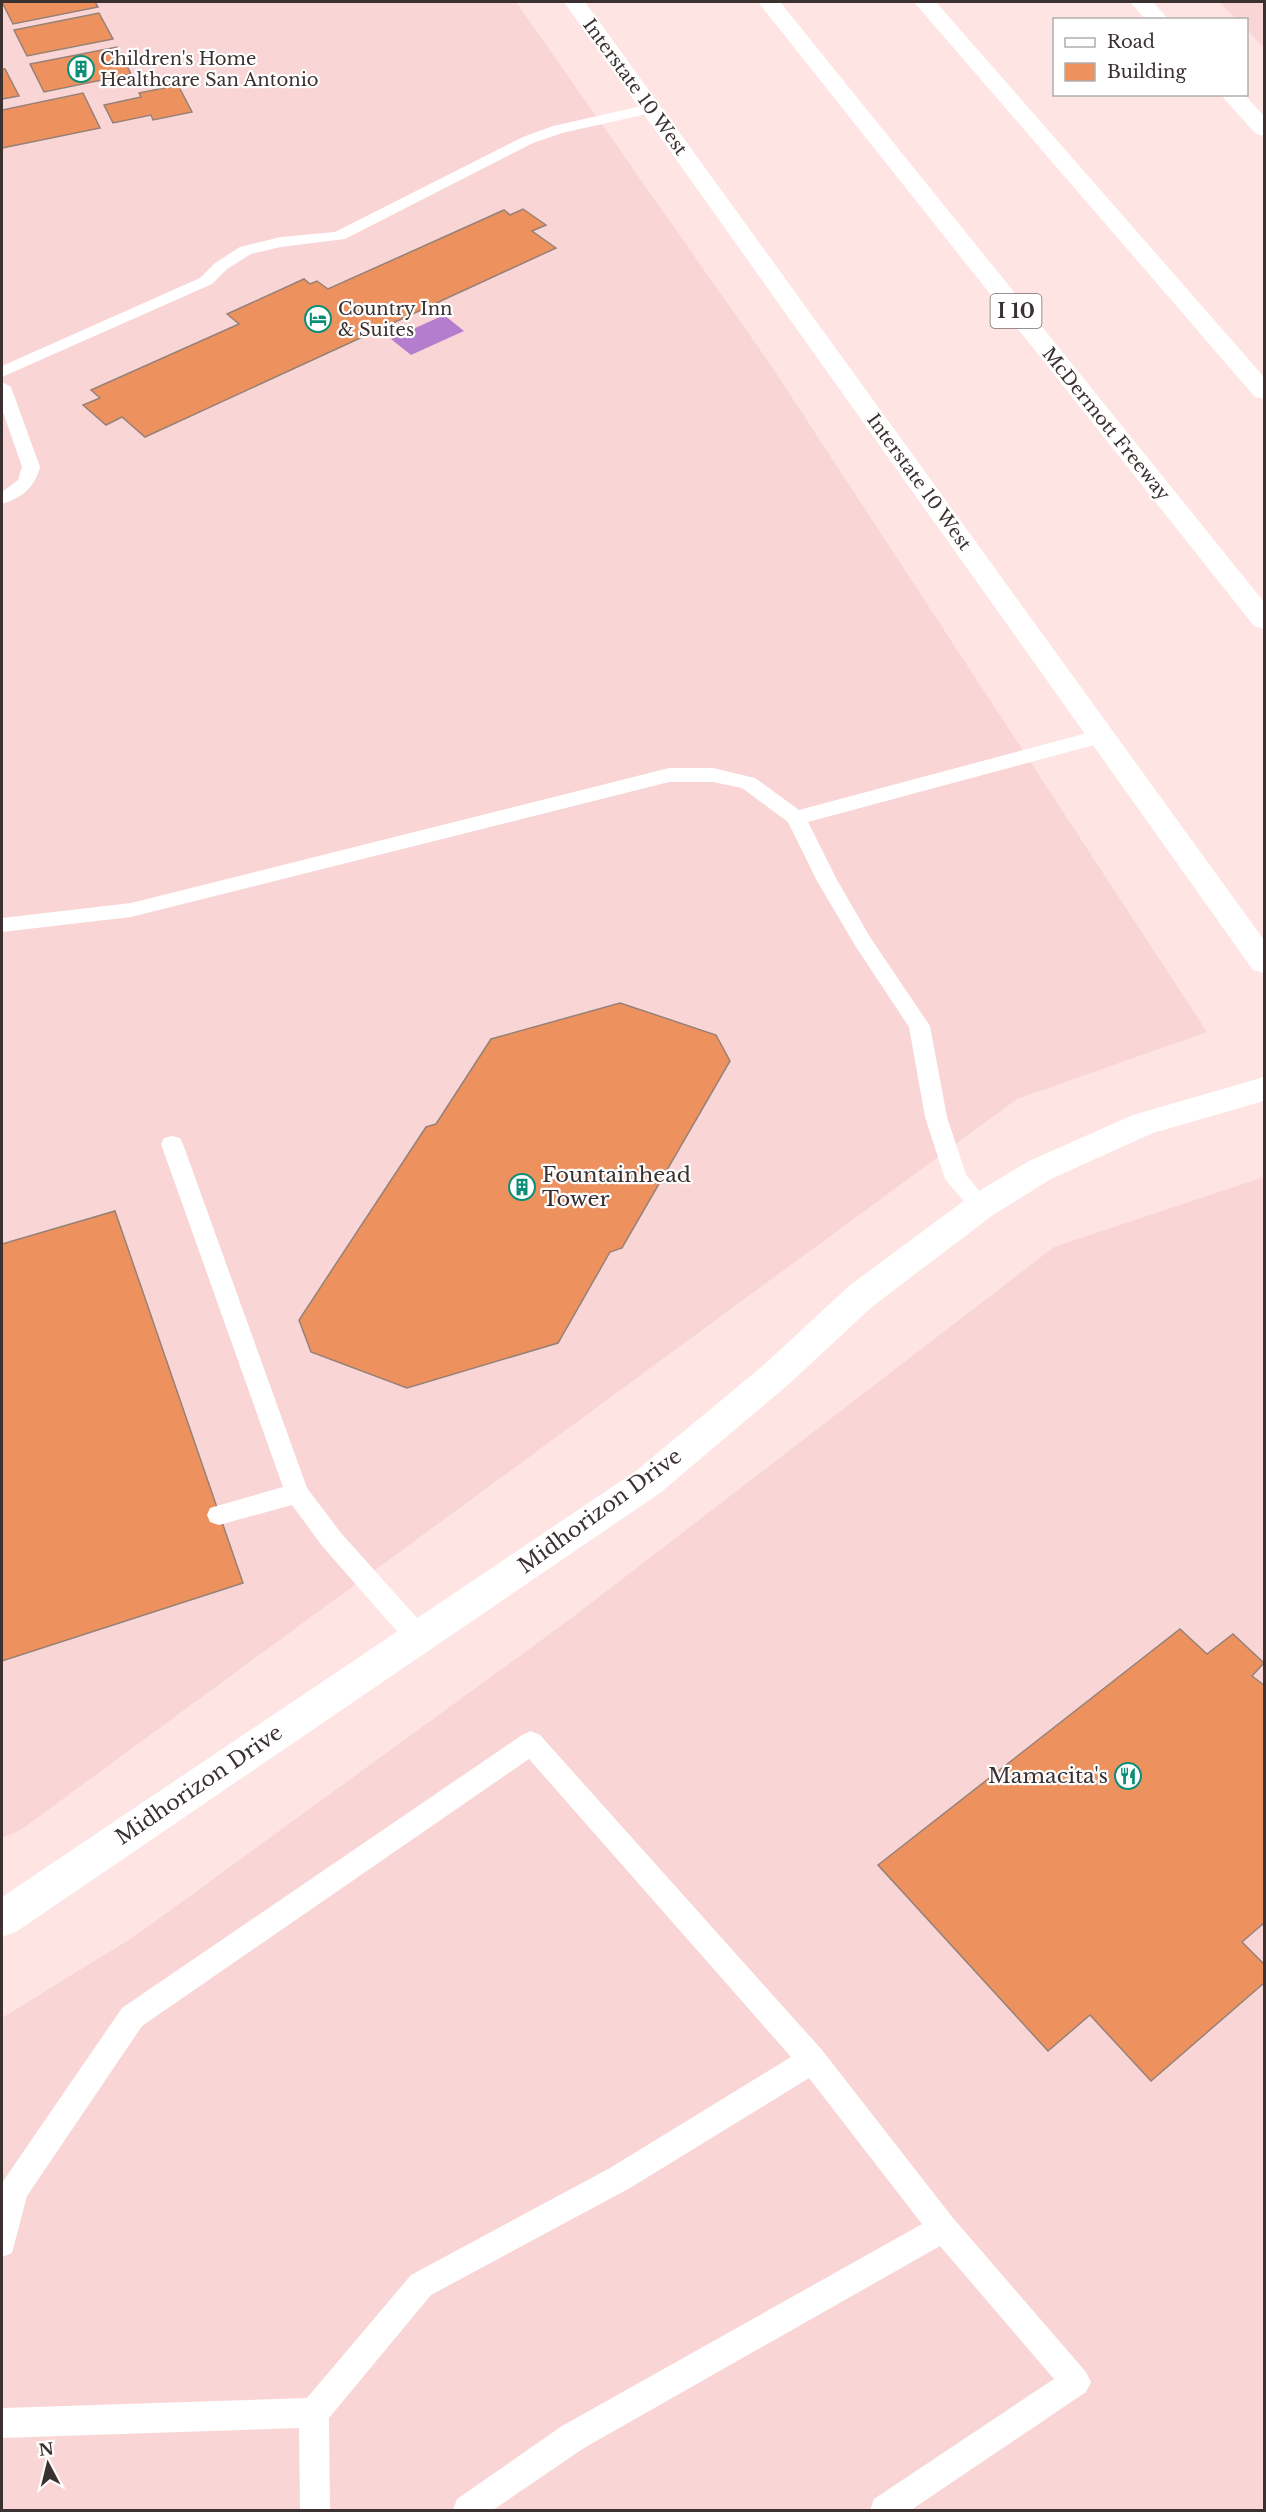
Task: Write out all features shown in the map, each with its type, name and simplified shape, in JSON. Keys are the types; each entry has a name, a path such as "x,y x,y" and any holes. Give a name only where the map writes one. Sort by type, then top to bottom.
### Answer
{"main road":[{"name":"Interstate 10 West","path":"574,2 1264,962"},
{"name":"McDermott Freeway","path":"769,2 1264,620"},
{"path":"925,2 1264,392"},
{"path":"1141,2 1157,18"},
{"path":"1233,96 1264,129"},
{"name":"Midhorizon Drive","path":"2,1919 648,1482 777,1373 861,1296 981,1206 1040,1170 1144,1124 1264,1089"}],"lane":[{"path":"2,372 206,281 221,267 246,250 281,242 339,236 528,140 558,129 651,109"},
{"path":"2,387 31,467 28,481 14,493 2,498"},
{"path":"796,818 1102,736"},
{"path":"2,925 131,910 669,775 713,775 748,783 796,818 827,881 863,942 919,1026 936,1118 956,1179 981,1206"},
{"path":"172,1144 297,1493 332,1540 418,1638"},
{"path":"219,1515 297,1493"},
{"path":"2,2243 14,2190 132,2017 531,1743 812,2060 943,2228 1076,2382 885,2511"},
{"path":"315,2511 314,2413 421,2285 620,2178 812,2060"},
{"path":"468,2511 573,2437 943,2228"},
{"path":"2,2423 314,2413"}],"shaded area":[{"path":"2,2 516,2 770,364 1207,1032 1017,1099 22,1829 2,1838"},
{"path":"1219,2 1264,2 1264,48 1248,31 1248,18 1235,18"},
{"path":"444,315 464,331 411,355 391,339"},
{"path":"1264,1177 1264,2510 2,2510 2,2018 135,1936 569,1620 1054,1247"}],"building":[{"path":"2,2 95,2 98,7 13,24"},
{"path":"99,13 113,39 27,56 14,30"},
{"name":"Children's Home Healthcare San Antonio","path":"117,47 131,74 44,92 30,64"},
{"path":"2,69 5,69 19,96 2,99"},
{"path":"178,85 192,112 153,120 151,115 113,123 104,105 141,97 139,93"},
{"path":"83,93 100,128 2,148 2,110"},
{"name":"Country Inn & Suites","path":"523,209 546,225 532,231 556,248 145,437 122,417 106,425 83,405 100,398 91,390 239,324 227,314 304,279 310,284 317,281 328,289 504,210 510,215"},
{"name":"Fountainhead Tower","path":"620,1003 716,1035 730,1061 622,1248 610,1252 558,1343 407,1388 311,1352 299,1320 426,1127 436,1124 491,1039"},
{"path":"115,1211 243,1583 2,1661 2,1244"},
{"name":"Mamacita's","path":"1180,1629 1207,1654 1233,1634 1264,1663 1252,1676 1264,1685 1264,1923 1242,1942 1264,1964 1264,1983 1151,2081 1090,2015 1048,2051 878,1865"}],"place":[{"name":"Children's Home Healthcare San Antonio","path":"81,69"},
{"name":"Country Inn & Suites","path":"318,319"},
{"name":"Fountainhead Tower","path":"522,1187"},
{"name":"Mamacita's","path":"1128,1776"}]}
